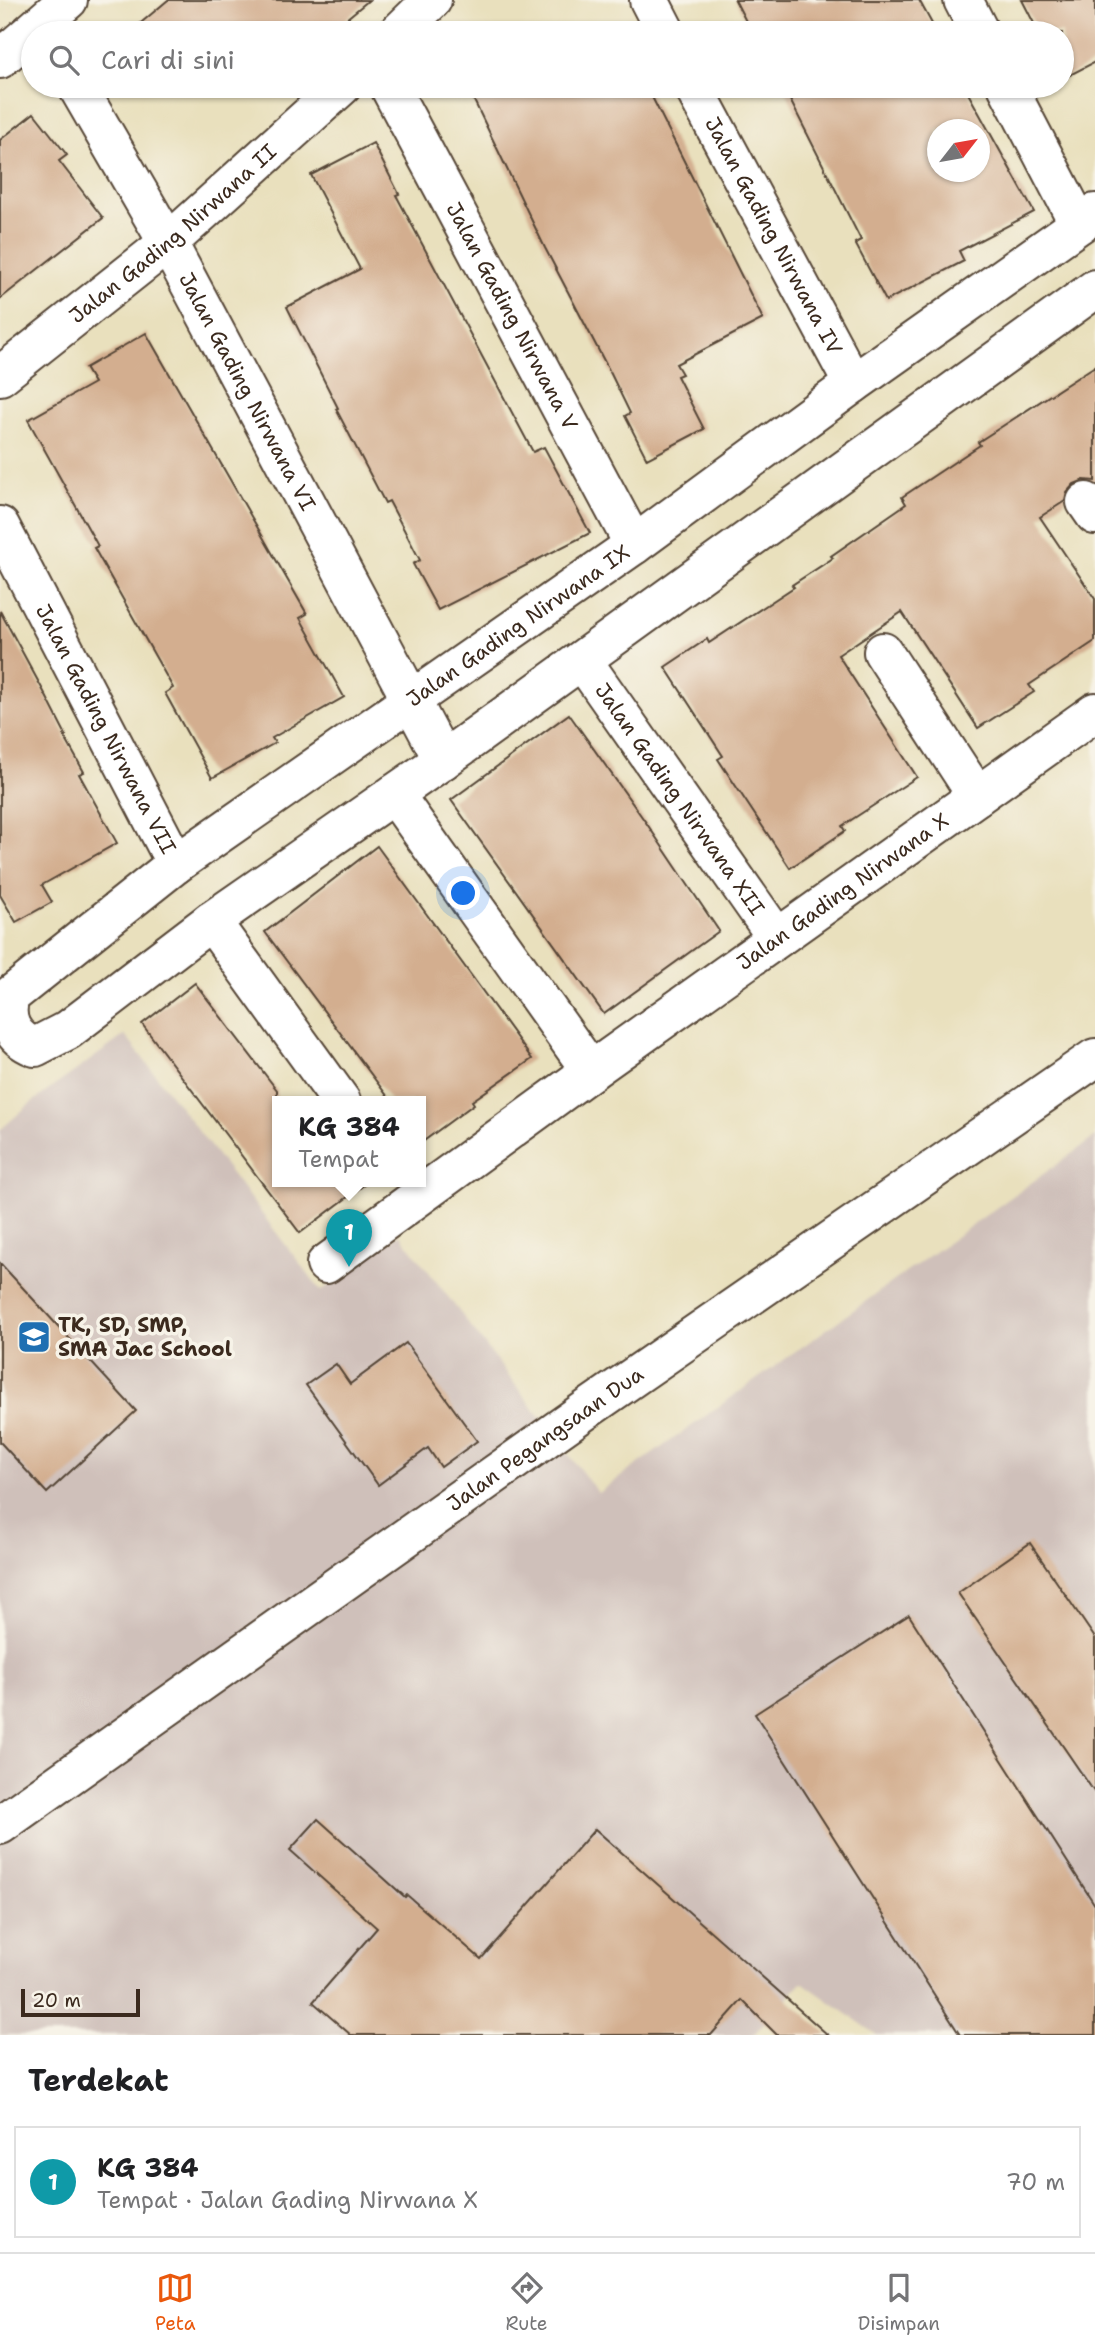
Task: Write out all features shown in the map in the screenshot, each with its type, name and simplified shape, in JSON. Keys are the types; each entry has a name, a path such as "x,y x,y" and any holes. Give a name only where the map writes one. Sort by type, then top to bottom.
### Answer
{"street":[{"path":"410,21 432,0"},
{"path":"649,0 660,21"},
{"path":"963,0 974,21"},
{"path":"0,60 21,43"},
{"name":"Jalan Gading Nirwana VI","path":"84,98 168,243 412,701"},
{"name":"Jalan Gading Nirwana II","path":"0,376 168,243 329,98"},
{"name":"Jalan Gading Nirwana V","path":"395,98 634,545"},
{"name":"Jalan Gading Nirwana IV","path":"699,98 853,384"},
{"path":"1014,98 1087,219"},
{"name":"Jalan Gading Nirwana IX","path":"443,760 412,701 1087,219"},
{"path":"176,864 5,993 7,1019 23,1043 35,1047 68,1030 211,921 443,760 1095,289"},
{"name":"Jalan Gading Nirwana VII","path":"0,526 176,864 412,701"},
{"path":"883,652 977,796"},
{"name":"Jalan Gading Nirwana XII","path":"582,660 777,938"},
{"name":"Jalan Gading Nirwana X","path":"426,1178 591,1071 1095,712"},
{"path":"394,794 591,1071"},
{"path":"211,921 337,1096"},
{"name":"Jalan Pegangsaan Dua","path":"0,1825 583,1412 1095,1058"},
{"name":"Jalan Gading Nirwana X","path":"326,1264 406,1191"}],"shaded area":[{"path":"125,1035 321,1291 400,1234 598,1493 1095,1137 1095,2035 877,2035 802,1982 753,2035 0,2035 0,1130 31,1103"}],"building":[{"path":"168,0 369,0 344,21 143,21"},
{"path":"735,0 919,0 930,21 746,21"},
{"path":"1022,0 1095,0 1095,62 1074,73 1074,21 1033,21"},
{"path":"473,98 652,98 763,319 676,364 682,374 677,376 704,429 647,459 625,416 630,413 545,248"},
{"path":"789,98 971,98 982,119 927,119 927,182 990,182 990,133 1034,212 959,251 964,261 886,301 855,243 861,240"},
{"path":"34,113 67,155 59,161 103,218 0,299 0,140"},
{"path":"373,143 399,194 396,195 533,452 544,447 590,533 438,610 413,564 420,560 389,501 385,503 287,307 360,269 311,175"},
{"path":"146,333 307,614 300,618 344,697 272,738 275,743 212,778 165,693 173,688 94,548 98,546 28,420 94,383 85,368"},
{"path":"1095,366 1095,481 1084,480 1074,484 1067,492 1065,501 1040,517 1095,599 1095,641 1029,685 1034,692 978,728 902,612 838,655 917,777 842,826 845,831 790,868 718,759 723,756 665,667 707,639 709,643 794,587 792,585 833,558 831,556 906,504 902,497 980,445 978,442"},
{"path":"0,611 66,735 64,736 84,772 79,774 117,843 42,885 52,902 16,922 0,895"},
{"path":"569,714 719,931 604,1014 451,800"},
{"path":"377,846 532,1059 472,1101 474,1104 426,1139 426,1096 387,1096 265,932"},
{"path":"195,983 277,1090 277,1096 272,1096 272,1187 361,1187 300,1233 142,1024"},
{"name":"TK, SD, SMP, SMA Jac School","path":"0,1263 136,1411 47,1493 0,1442"},
{"path":"406,1343 477,1441 441,1467 428,1448 378,1485 306,1385 336,1364 350,1384"},
{"path":"1030,1543 1095,1638 1095,1793 958,1593"},
{"path":"909,1615 1095,1905 1095,2035 960,2035 755,1714"},
{"path":"318,1819 405,1897 407,1895 481,1959 595,1829 828,2035 777,2035 742,2000 711,2035 351,2035 313,2002 377,1928 290,1850"}],"place":[{"name":"KG 384","path":"349,1267"},
{"name":"TK, SD, SMP, SMA Jac School","path":"34,1337"}]}
